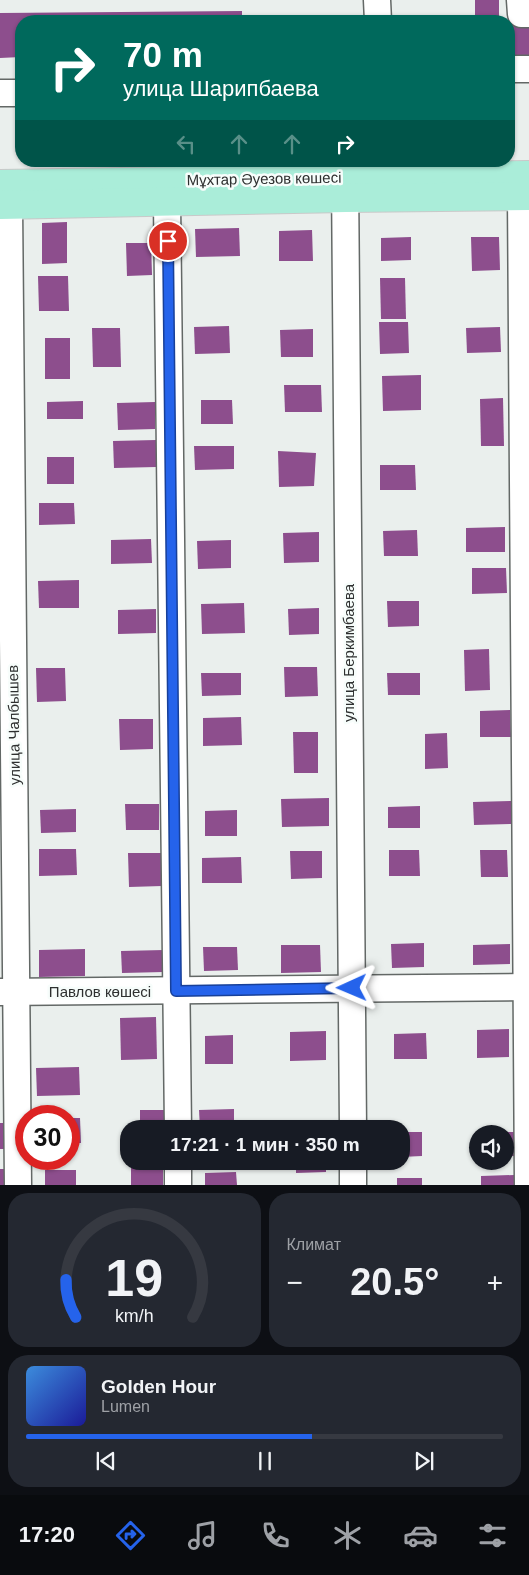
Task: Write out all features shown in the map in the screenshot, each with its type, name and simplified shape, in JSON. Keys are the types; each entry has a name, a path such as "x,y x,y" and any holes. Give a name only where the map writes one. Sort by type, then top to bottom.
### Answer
{"main road":[{"path":"276,179 310,167"},
{"path":"476,167 493,176"},
{"name":"Мұхтар Әуезов көшесі","path":"3,198 167,202 345,188 382,179 493,176 526,189"},
{"name":"Мұхтар Әуезов көшесі","path":"3,198 276,179 345,188"},
{"name":"Мұхтар Әуезов көшесі","path":"382,179 526,189"}],"street":[{"path":"377,0 378,15"},
{"path":"520,0 521,14 529,14"},
{"path":"515,69 529,69"},
{"path":"0,93 15,93"},
{"name":"улица Беркимбаева","path":"345,188 353,1120"},
{"path":"526,189 528,1185"},
{"name":"улица Чалбышев","path":"3,198 8,992 18,1185"},
{"path":"167,202 178,1120"},
{"name":"Павлов көшесі","path":"8,992 527,987"},
{"path":"178,1170 178,1185"},
{"path":"353,1170 353,1185"}],"building":[{"path":"475,0 499,0 499,15 475,15"},
{"path":"242,11 242,15 15,15 15,57 0,58 0,13"},
{"path":"515,24 529,24 529,57 515,57"},
{"path":"67,222 67,263 42,264 42,223"},
{"path":"239,228 240,256 196,257 195,229"},
{"path":"312,230 313,261 279,261 279,231"},
{"path":"411,237 411,260 381,261 381,238"},
{"path":"471,237 499,237 500,270 472,271"},
{"path":"126,243 151,243 152,275 127,276"},
{"path":"38,276 68,276 69,311 39,311"},
{"path":"380,278 405,278 406,319 381,319"},
{"path":"379,322 408,322 409,353 380,354"},
{"path":"229,326 230,353 195,354 194,327"},
{"path":"500,327 501,352 467,353 466,328"},
{"path":"92,328 120,328 121,367 93,367"},
{"path":"313,329 313,357 281,357 280,330"},
{"path":"45,338 70,338 70,379 45,379"},
{"path":"421,375 421,410 383,411 382,376"},
{"path":"284,385 321,385 322,412 285,412"},
{"path":"503,398 504,446 481,446 480,399"},
{"path":"201,400 232,400 233,424 201,424"},
{"path":"83,401 83,419 47,419 47,402"},
{"path":"155,402 155,429 118,430 117,403"},
{"path":"156,440 156,467 114,468 113,441"},
{"path":"194,446 234,446 234,469 195,470"},
{"path":"278,451 316,453 314,486 279,487"},
{"path":"47,457 74,457 74,484 47,484"},
{"path":"380,465 415,465 416,490 380,490"},
{"path":"39,503 74,503 75,524 39,525"},
{"path":"505,527 505,552 466,552 466,528"},
{"path":"417,530 418,556 384,556 383,531"},
{"path":"319,532 319,562 284,563 283,533"},
{"path":"151,539 152,563 111,564 111,540"},
{"path":"231,540 231,568 198,569 197,541"},
{"path":"472,568 506,568 507,593 472,594"},
{"path":"79,580 79,608 39,608 38,581"},
{"path":"387,601 419,601 419,626 388,627"},
{"path":"244,603 245,633 202,634 201,604"},
{"path":"319,608 319,634 289,635 288,609"},
{"path":"156,609 156,633 118,634 118,610"},
{"path":"489,649 490,690 465,691 464,650"},
{"path":"284,667 317,667 318,696 285,697"},
{"path":"36,668 65,668 66,701 37,702"},
{"path":"201,673 241,673 241,695 202,696"},
{"path":"387,673 420,673 420,695 388,695"},
{"path":"510,710 511,737 480,737 480,711"},
{"path":"241,717 242,745 203,746 203,718"},
{"path":"119,719 153,719 153,749 120,750"},
{"path":"293,732 318,732 318,773 294,773"},
{"path":"447,733 448,768 425,769 425,734"},
{"path":"329,798 329,826 282,827 281,799"},
{"path":"511,801 511,824 474,825 473,802"},
{"path":"125,804 159,804 159,830 126,830"},
{"path":"420,806 420,828 388,828 388,807"},
{"path":"76,809 76,832 41,833 40,810"},
{"path":"237,810 237,836 205,836 205,811"},
{"path":"39,849 76,849 77,875 39,876"},
{"path":"389,850 419,850 420,876 389,876"},
{"path":"480,850 507,850 508,877 481,877"},
{"path":"290,851 322,851 322,878 291,879"},
{"path":"128,853 161,853 162,886 129,887"},
{"path":"241,857 242,883 202,883 202,858"},
{"path":"424,943 424,967 392,968 391,944"},
{"path":"510,944 510,964 473,965 473,945"},
{"path":"281,945 320,945 321,972 281,973"},
{"path":"203,947 237,947 238,970 204,971"},
{"path":"85,949 85,976 39,977 39,950"},
{"path":"164,950 164,972 122,973 121,951"},
{"path":"156,1017 157,1059 121,1060 120,1018"},
{"path":"509,1029 509,1057 477,1058 477,1030"},
{"path":"326,1031 326,1060 290,1061 290,1032"},
{"path":"426,1033 427,1059 394,1059 394,1034"},
{"path":"233,1035 233,1064 205,1064 205,1036"},
{"path":"79,1067 80,1095 37,1096 36,1068"},
{"path":"234,1109 234,1120 200,1120 199,1110"},
{"path":"140,1110 165,1110 165,1120 140,1120"},
{"path":"0,1123 9,1123 9,1149 0,1149"},
{"path":"410,1132 422,1132 422,1156 410,1157"},
{"path":"514,1132 515,1132 514,1156"},
{"path":"0,1169 5,1169 5,1185 0,1185"},
{"path":"45,1170 76,1170 76,1185 45,1185"},
{"path":"131,1170 163,1170 163,1185 131,1185"},
{"path":"296,1170 326,1170 326,1172 296,1173"},
{"path":"236,1172 237,1185 205,1185 205,1173"},
{"path":"514,1175 514,1185 481,1185 481,1176"},
{"path":"397,1178 422,1178 422,1185 397,1185"}],"route":[{"path":"168,241 176,991 352,988"}]}
